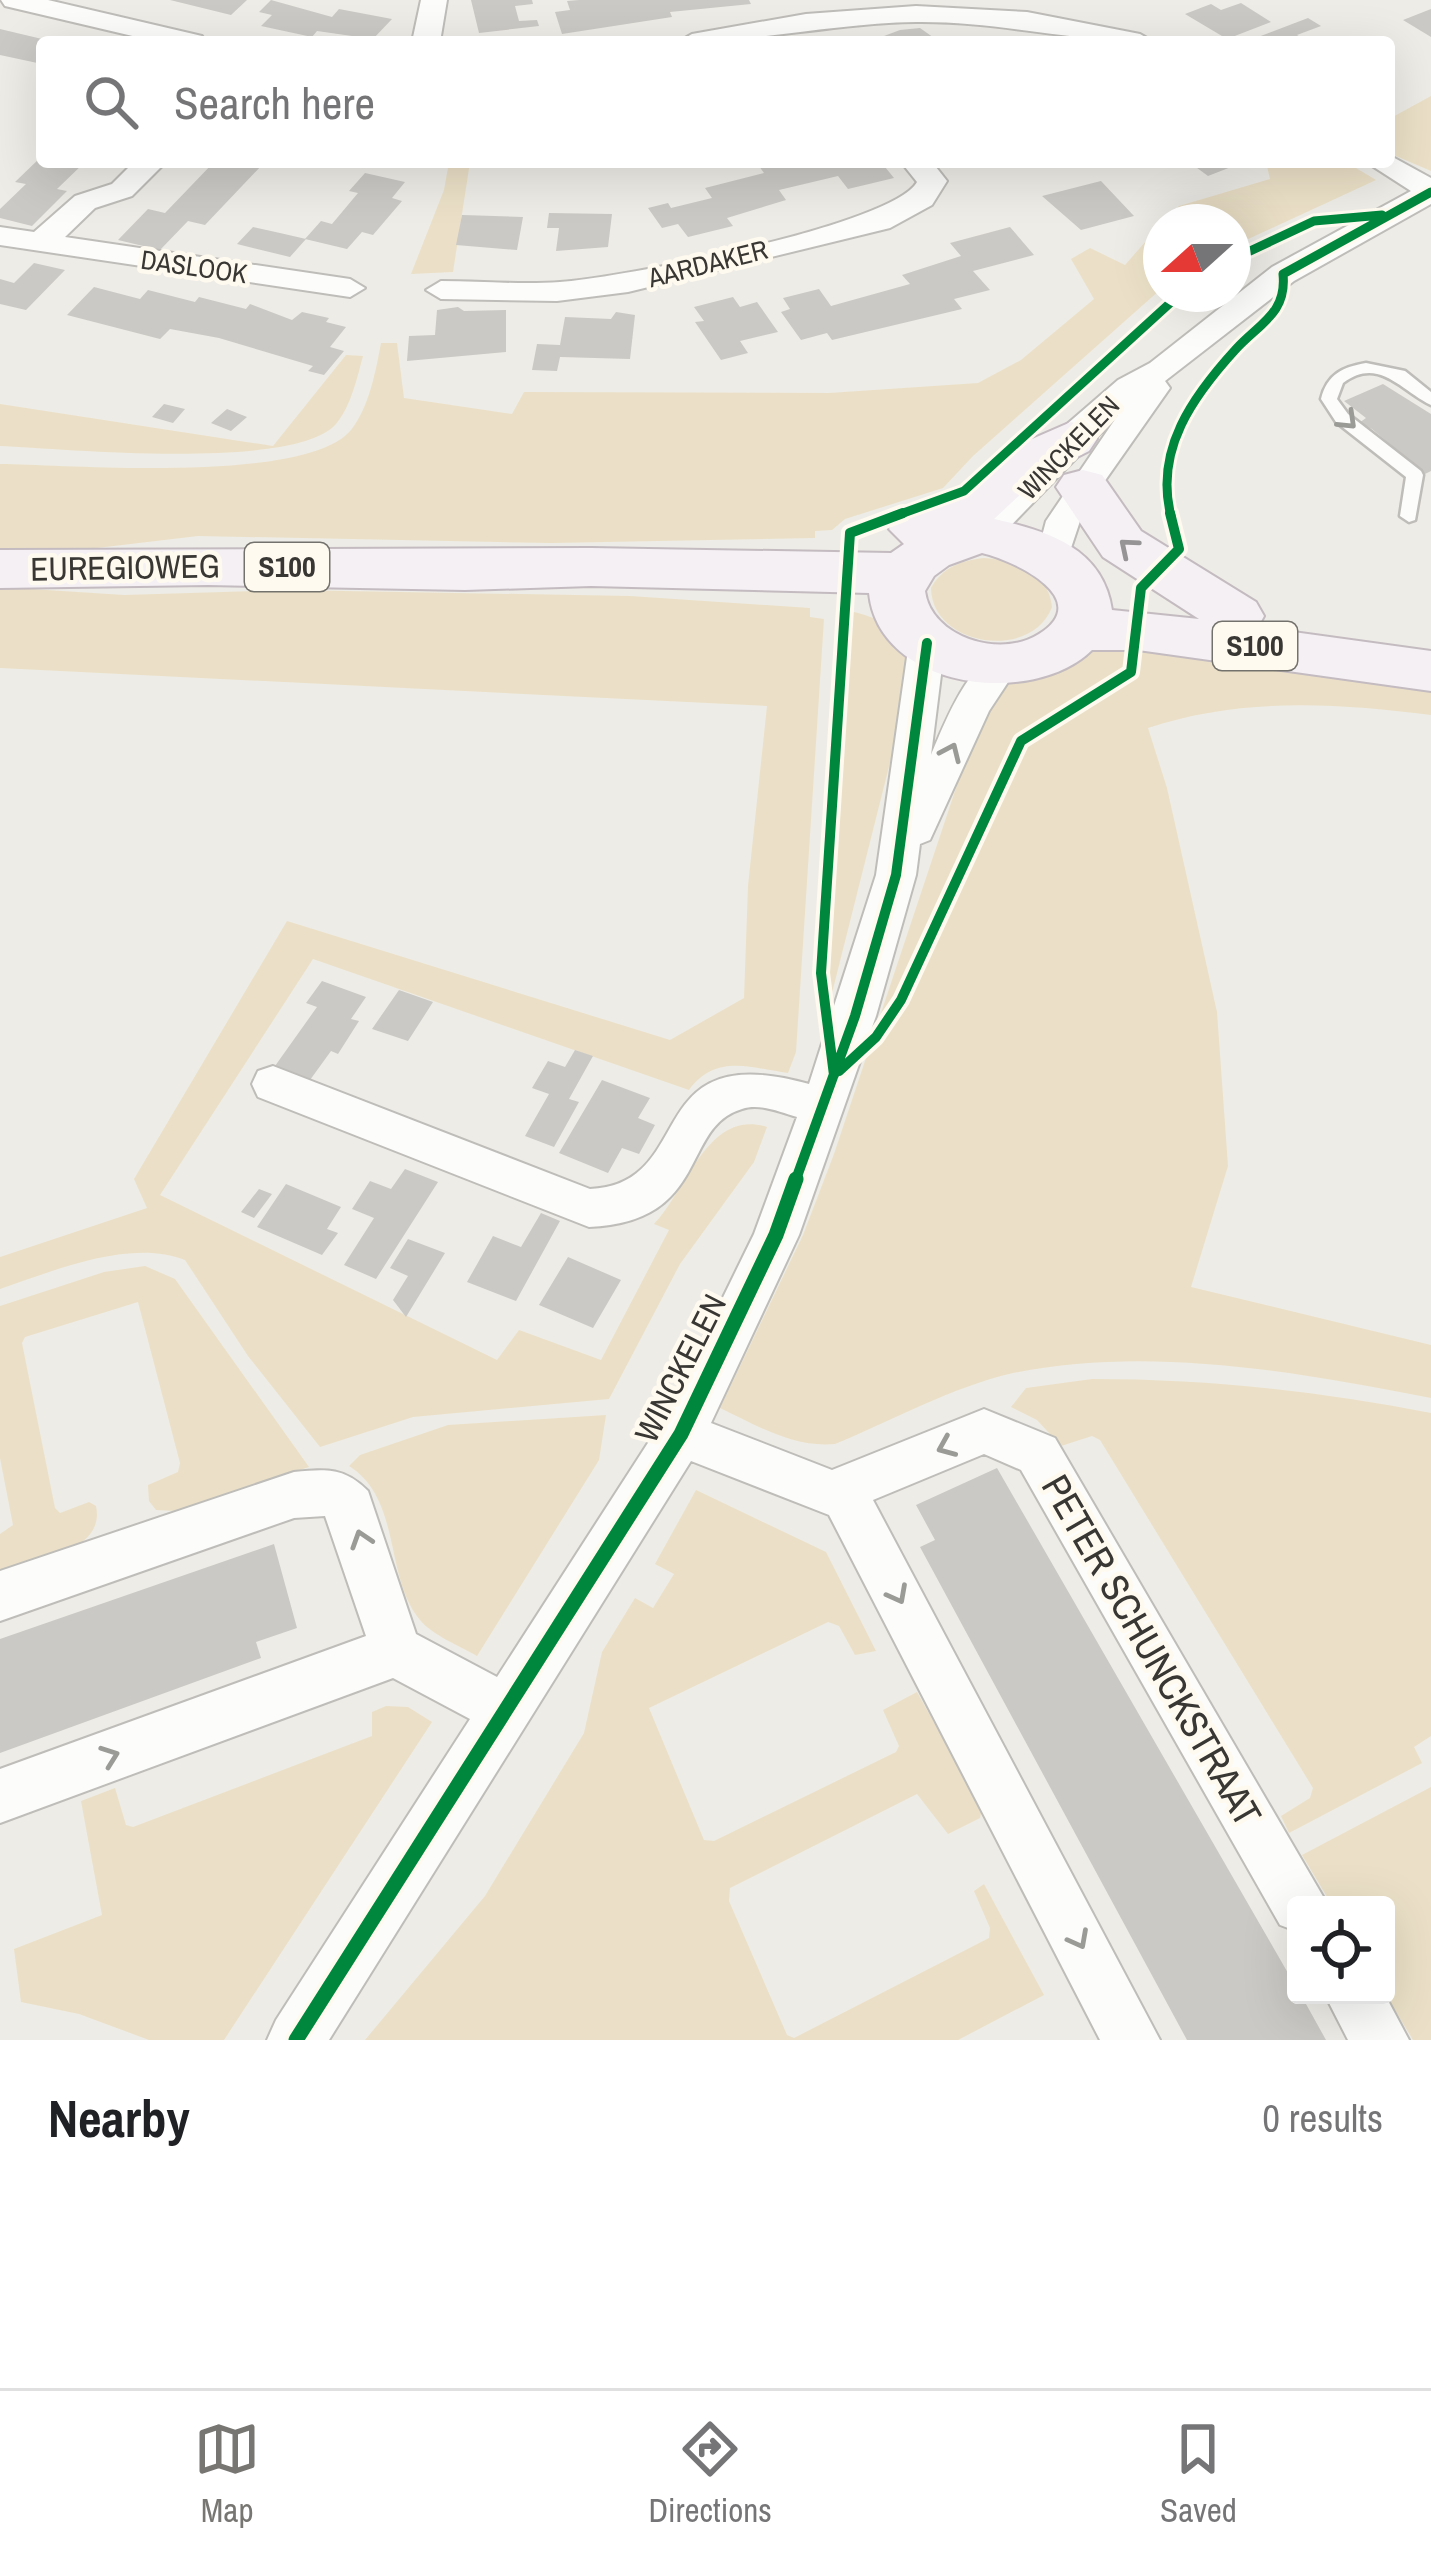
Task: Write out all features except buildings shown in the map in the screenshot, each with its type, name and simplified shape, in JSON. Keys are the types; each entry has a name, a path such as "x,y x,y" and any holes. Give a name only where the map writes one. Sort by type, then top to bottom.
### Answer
{"main road":[{"path":"658,568 778,549 861,544 975,507 1021,464 1077,463 1122,544 1236,616"},
{"path":"982,535 1010,538 1072,592 1046,656 1002,664 973,662 911,609 936,545 982,535"},
{"name":"EUREGIOWEG","path":"0,569 658,568 856,575 911,609"},
{"name":"EUREGIOWEG","path":"465,571 911,609"},
{"name":"S100","path":"1072,592 1431,645"},
{"name":"S100","path":"1072,592 1138,630 1431,671"}],"street":[{"path":"14,0 167,36"},
{"path":"427,36 434,0"},
{"path":"723,36 801,21 926,7 1099,17 1130,36"},
{"path":"38,245 85,202 122,190 145,168"},
{"name":"AARDAKER","path":"441,290 557,292 628,283 878,222 922,199 932,181 921,168"},
{"path":"1391,168 1431,191"},
{"name":"WINCKELEN","path":"1072,592 1064,521 1077,463 1130,386 1161,370 1283,274 1431,191"},
{"name":"DASLOOK","path":"0,236 350,288"},
{"name":"WINCKELEN","path":"982,535 1077,463 1150,398 1161,370"},
{"name":"WINCKELEN","path":"896,875 911,609"},
{"name":"WINCKELEN","path":"296,2040 681,1434 776,1235 855,1016 896,875 972,706 1002,664"},
{"path":"273,1084 589,1208 609,1210 647,1196 707,1107 727,1094 749,1089 823,1106"},
{"name":"PETER SCHUNCKSTRAAT","path":"843,1492 984,1431 1038,1454 1295,1896"},
{"path":"681,1434 823,1492 843,1492 1131,2040"},
{"path":"0,1596 294,1496 335,1492 351,1508 396,1651 507,1710"},
{"path":"0,1796 396,1651"},
{"path":"1358,2004 1380,2040"}],"lane":[{"path":"1409,516 1415,475 1342,418 1329,400 1330,388 1336,376 1385,370 1431,400"}],"shaded area":[{"path":"1431,96 1431,171 1395,156 1395,116"},
{"path":"448,168 469,168 453,272 411,274"},
{"path":"1267,168 1356,168 1376,180 1251,238 1251,204 1186,204 1270,179"},
{"path":"1143,244 1143,305 943,488 845,519 832,530 815,531 815,538 551,543 198,536 80,550 0,553 0,464 186,468 287,458 326,447 351,430 363,411 381,343 397,343 404,398 512,414 524,392 829,393 978,383 1021,360 1094,299 1071,259 1090,248 1125,265"},
{"path":"346,355 363,356 350,400 336,424 312,439 275,448 177,454 0,446 0,404 273,446"},
{"path":"984,558 1018,565 1044,585 1052,607 1041,624 1025,635 984,640 964,634 936,608 931,588 941,575 953,566"},
{"path":"0,587 124,595 289,590 630,596 810,608 810,617 824,619 796,1052 788,1073 722,1067 699,1078 689,1090 313,959 160,1195 497,1360 519,1330 601,1360 669,1230 654,1224 701,1156 729,1129 747,1124 767,1127 754,1162 680,1264 609,1399 413,1417 320,1447 248,1356 185,1260 163,1254 116,1255 0,1289 0,1257 147,1208 134,1179 287,921 670,1040 744,998 748,886 767,706 0,668"},
{"path":"849,611 878,620 896,636 906,657 909,687 828,1009"},
{"path":"1114,642 1431,680 1431,715 1288,705 1218,711 1148,728 1167,788 1217,1012 1228,1166 1191,1287 1431,1345 1431,1398 1276,1371 1117,1361 990,1379 835,1444 790,1439 720,1408 803,1235 967,755 996,692 1013,680"},
{"path":"145,1266 175,1279 309,1467 176,1511 156,1510 149,1501 148,1485 178,1472 180,1463 138,1302 25,1337 22,1343 55,1508 60,1513 89,1502 96,1506 96,1522 90,1534 64,1552 0,1571 0,1534 13,1525 0,1458 0,1306 104,1272"},
{"path":"1092,1379 1262,1388 1431,1413 1431,1736 1414,1747 1422,1763 1289,1833 1281,1816 1310,1798 1313,1788 1100,1440 1092,1436 1061,1446 1037,1420 1011,1407 1026,1388"},
{"path":"606,1415 599,1460 477,1656 425,1625 401,1582 377,1498 349,1466 360,1455 448,1425"},
{"path":"696,1490 826,1552 876,1651 855,1655 839,1626 828,1622 649,1708 704,1840 714,1841 896,1752 899,1746 883,1710 917,1692 982,1808 980,1818 948,1834 917,1794 730,1888 729,1901 787,2035 794,2038 989,1938 990,1928 974,1891 984,1884 1044,1995 958,2040 365,2040 485,1896 584,1733 602,1652 635,1598 653,1608 674,1574 655,1564"},
{"path":"386,1706 408,1707 432,1722 224,2040 149,2040 79,2014 21,2002 14,1949 102,1915 81,1801 115,1788 126,1825 133,1827 372,1736 372,1712"},
{"path":"1431,1787 1431,2040 1413,2040 1391,2004 1395,1896 1327,1896 1302,1855"}],"cycle path":[{"path":"839,1071 876,1037 901,1000 1021,741 1131,672 1141,588 1179,549 1166,497 1168,461 1179,422 1236,349 1278,310 1285,296 1283,274 1431,192"},
{"path":"1251,251 1314,221 1382,215"},
{"path":"834,1075 821,973 850,533 964,491 1160,312"},
{"path":"296,2040 681,1434 776,1235 855,1016 896,875 927,643"}]}
